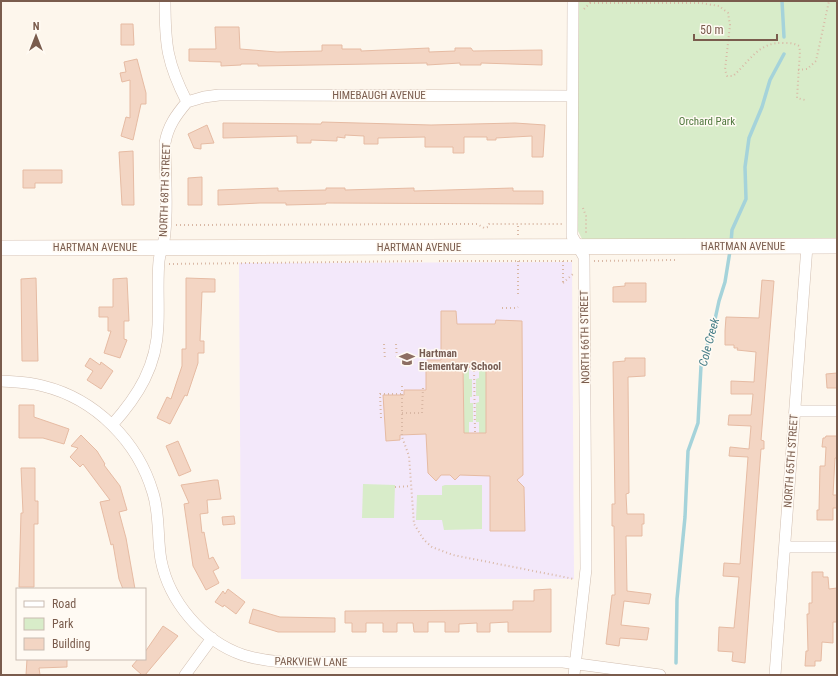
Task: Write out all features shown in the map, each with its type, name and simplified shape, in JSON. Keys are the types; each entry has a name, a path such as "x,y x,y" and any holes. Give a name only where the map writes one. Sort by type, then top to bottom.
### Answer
{"main road":[{"name":"HARTMAN AVENUE","path":"1,248 837,246"}],"street":[{"path":"165,1 167,50 175,78 187,102"},
{"name":"NORTH 66TH STREET","path":"572,1 572,236 584,256 586,569 574,675"},
{"name":"HIMEBAUGH AVENUE","path":"187,102 204,97 219,95 572,96"},
{"name":"NORTH 68TH STREET","path":"112,425 135,398 152,363 158,327 159,261 165,233 165,143 167,132 174,119 187,102"},
{"name":"NORTH 65TH STREET","path":"775,675 807,246"},
{"name":"PARKVIEW LANE","path":"1,381 29,383 58,390 89,406 112,425 134,450 150,482 157,508 161,560 172,589 190,618 222,645 242,654 260,660 282,662 576,663 660,675"},
{"path":"795,411 837,411"},
{"path":"785,547 837,547"},
{"path":"185,675 212,638"}],"path":[{"path":"592,1 590,3 701,2 719,6 728,13 730,25 725,70 727,76 733,76 761,48 773,43 799,46 797,98 805,100"},
{"path":"798,70 807,69 816,61 830,1"},
{"path":"174,225 477,224 484,228 488,227 489,224 562,224"},
{"path":"168,264 425,261"},
{"path":"439,261 573,261"},
{"path":"518,261 518,294"},
{"path":"563,261 563,283 574,273"},
{"path":"502,308 518,307"},
{"path":"384,344 385,360"},
{"path":"396,344 397,360"},
{"path":"474,367 475,432"},
{"path":"402,386 402,436 409,456 414,524 424,540 432,547 470,559 575,580"},
{"path":"402,413 422,413 422,387"},
{"path":"381,418 380,394 402,394"},
{"path":"395,487 411,486"}],"shaded area":[{"name":"Hartman Elementary School","path":"572,262 574,579 241,579 239,263"}],"green space":[{"name":"Orchard Park","path":"578,1 837,1 837,240 582,239 577,229"},
{"path":"463,367 469,367 469,379 472,379 472,397 470,397 470,403 473,403 473,422 469,422 469,433 464,433"},
{"path":"479,367 486,367 486,433 479,433 479,422 476,422 476,403 479,402 479,396 476,396 476,379 479,378"},
{"path":"363,484 395,485 394,518 362,518"},
{"path":"482,485 482,529 444,530 442,520 416,520 417,495 442,495 442,486"}],"building":[{"path":"121,24 133,24 134,45 121,45"},
{"path":"215,27 239,27 240,49 277,52 322,51 322,45 342,45 342,49 361,49 361,51 429,48 429,52 455,51 455,48 471,48 473,51 542,50 542,65 481,63 481,65 460,65 460,63 427,65 427,63 258,66 258,64 241,64 221,66 221,62 189,61 189,49 216,49"},
{"path":"137,59 146,93 146,104 141,104 133,140 121,136 126,117 130,118 130,80 122,82 120,73 126,72 124,62"},
{"path":"322,122 431,125 515,123 545,125 543,157 532,157 532,136 496,138 496,140 487,140 487,137 464,137 464,153 453,153 453,147 425,147 425,137 378,138 378,144 364,144 364,136 345,135 345,138 337,137 337,141 311,140 311,143 297,143 297,136 223,138 223,123 321,124"},
{"path":"207,125 214,143 201,144 201,149 194,148 188,134"},
{"path":"133,151 134,205 122,205 119,152"},
{"path":"23,170 62,170 62,183 35,183 35,188 23,188"},
{"path":"202,177 202,205 188,205 188,178"},
{"path":"278,188 278,191 326,190 326,188 345,188 345,190 414,188 414,191 513,188 513,191 543,191 543,204 326,203 286,205 286,203 260,203 218,205 218,190"},
{"path":"36,278 38,361 22,361 21,279"},
{"path":"127,278 129,321 124,321 124,339 127,340 120,358 104,353 111,331 108,331 108,317 99,317 99,307 113,307 113,279"},
{"path":"186,278 215,279 215,292 202,292 200,341 204,341 204,353 198,353 198,363 187,396 185,395 170,424 157,418 167,397 171,399 182,366 182,349 186,349"},
{"path":"762,280 774,281 761,440 764,441 764,449 761,449 745,663 732,661 733,652 718,651 719,627 734,628 739,577 723,576 724,563 740,564 748,457 729,456 730,447 749,449 751,426 728,425 729,415 751,415 753,394 731,394 731,381 754,382 756,352 737,350 738,348 734,348 734,345 725,345 725,331 726,317 759,318"},
{"path":"625,283 646,283 646,302 613,302 613,287 625,286"},
{"path":"441,311 456,311 457,324 495,324 496,320 522,321 523,475 517,480 524,487 525,531 490,531 490,476 460,475 455,480 450,475 441,475 436,481 428,473 426,434 400,435 400,440 386,441 383,395 404,395 404,390 426,390 427,360 441,360","holes":["463,367 486,368 486,433 464,433"]},
{"path":"90,358 100,365 101,362 113,371 101,389 87,380 93,371 85,366"},
{"path":"625,358 645,358 645,376 628,377 629,493 626,494 627,514 644,514 644,524 642,524 642,536 626,536 627,591 651,594 649,604 624,601 621,625 649,628 647,640 620,638 619,646 606,644 612,595 615,595 614,526 612,526 612,504 615,504 613,362 625,361"},
{"path":"837,373 837,388 827,388 826,374"},
{"path":"19,405 34,405 34,417 69,429 64,444 43,438 19,438"},
{"path":"81,435 97,451 105,464 104,465 120,486 127,510 119,512 126,538 135,588 123,588 119,579 113,544 111,545 100,502 110,500 83,464 80,467 70,457 78,448 71,446"},
{"path":"826,436 837,436 837,458 835,458 833,495 837,495 837,508 833,508 833,520 817,520 817,510 819,510 820,466 825,466 826,447 822,447 823,438"},
{"path":"178,441 191,471 179,476 166,446"},
{"path":"21,468 35,468 35,501 38,501 38,524 34,524 34,587 19,587 21,513 23,513"},
{"path":"218,480 221,499 207,500 208,513 200,514 202,533 204,532 209,559 213,557 219,568 213,571 219,583 206,590 193,566 184,504 189,503 181,485"},
{"path":"234,516 235,524 223,525 222,517"},
{"path":"812,572 823,572 823,577 828,577 829,589 837,588 837,622 833,622 833,643 822,642 821,661 815,661 815,666 805,666 806,651 808,651 807,614 809,614 809,603 812,603"},
{"path":"228,589 245,602 236,614 224,605 223,607 215,602 223,591 225,594"},
{"path":"551,589 551,632 508,632 508,622 490,623 490,632 477,632 477,623 459,624 459,632 445,632 445,622 428,622 428,632 414,632 413,623 397,623 397,632 383,632 383,623 366,623 366,632 352,632 352,623 345,623 345,611 513,610 513,601 534,601 534,590"},
{"path":"253,609 280,617 335,618 335,632 278,632 249,623"},
{"path":"163,626 178,636 145,675 142,675 132,666 137,660 146,660 146,651"},
{"path":"27,660 67,660 67,667 39,668 40,675 26,675"}],"waterway":[{"name":"Cole Creek","path":"782,1 784,37"},
{"name":"Cole Creek","path":"731,243 732,230 746,199 745,167 749,138 762,107 770,80 784,54"},
{"name":"Cole Creek","path":"676,663 677,599 685,517 688,451 698,423 701,366 725,282 730,251"}],"place":[{"name":"Hartman Elementary School","path":"407,359"}]}
